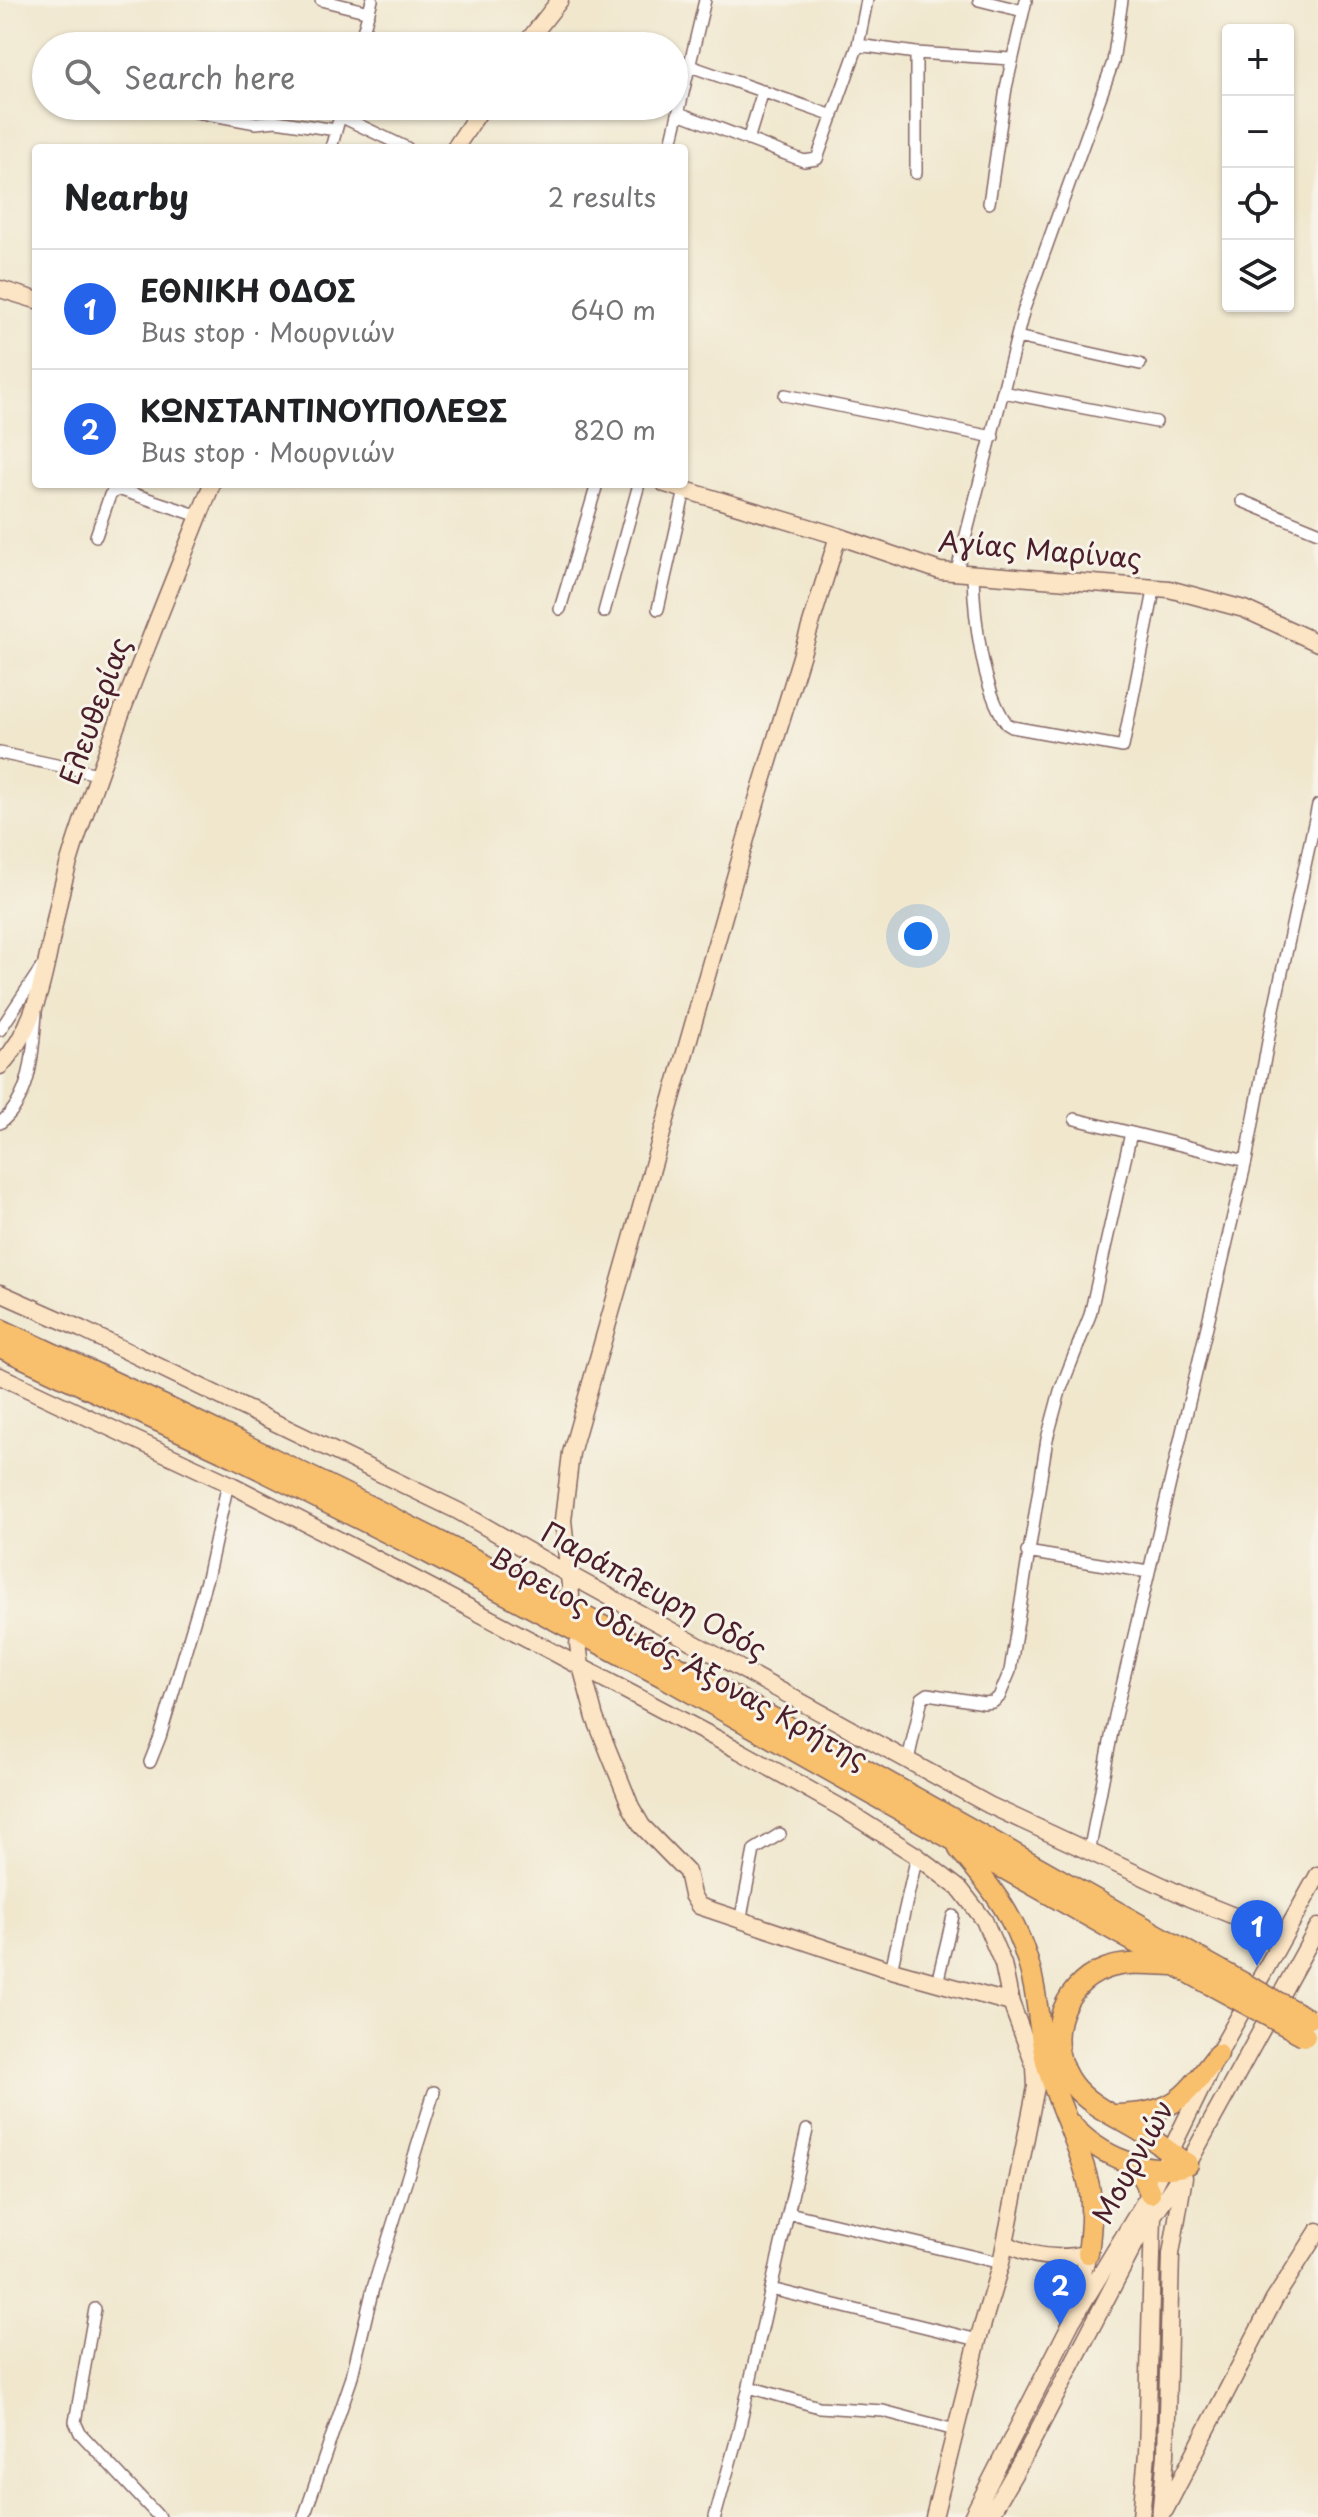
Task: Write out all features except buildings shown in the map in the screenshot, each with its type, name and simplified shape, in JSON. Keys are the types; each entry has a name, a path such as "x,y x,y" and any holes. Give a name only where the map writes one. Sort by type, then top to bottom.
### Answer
{"highway":[{"name":"Βόρειος Οδικός Άξονας Κρήτης","path":"0,1329 242,1441 678,1666 1312,2031"},
{"name":"Βόρειος Οδικός Άξονας Κρήτης","path":"0,1347 235,1457 428,1553 669,1680 1176,1965 1216,1977"},
{"path":"949,1837 993,1889 1012,1919 1025,1949 1046,2062 1089,2186 1088,2253"},
{"path":"1174,2162 1074,2087 1062,2067 1057,2038 1060,2011 1074,1990 1104,1969 1128,1964 1176,1965"},
{"path":"1114,2115 1148,2112 1176,2103 1187,2095 1218,2054"},
{"path":"1065,2118 1088,2141 1130,2163 1144,2179 1152,2203"},
{"path":"1130,2163 1174,2162"}],"street":[{"path":"321,0 370,6 363,32"},
{"path":"535,32 560,0"},
{"path":"688,75 705,0"},
{"path":"688,117 811,161 817,159 858,45 867,0"},
{"path":"979,0 1024,5 1011,59 989,203"},
{"path":"1122,0 1118,40 1110,71 1055,217 1017,337 964,574 987,676 1007,724 1123,747 1155,586"},
{"path":"858,45 916,53 1011,59"},
{"path":"916,53 916,173"},
{"path":"690,66 833,116"},
{"path":"748,140 763,91"},
{"path":"240,120 256,123 276,121 336,130"},
{"path":"332,144 339,120"},
{"path":"357,120 400,144"},
{"path":"458,144 474,120"},
{"path":"671,144 677,120"},
{"path":"0,289 32,299"},
{"path":"1017,337 1140,364"},
{"path":"1003,392 1156,422"},
{"path":"785,395 993,437"},
{"name":"Ελευθερίας","path":"0,1066 18,1042 37,1000 63,884 98,774 210,488"},
{"path":"560,609 596,488"},
{"path":"604,612 638,488"},
{"name":"Αγίας Μαρίνας","path":"678,488 838,536 922,566 964,574 1155,586 1223,601 1318,643"},
{"path":"96,536 110,495 118,489 199,516"},
{"path":"658,609 685,490"},
{"path":"1242,501 1318,532"},
{"path":"571,1595 563,1520 571,1453 757,800 838,536"},
{"path":"0,753 98,774"},
{"path":"1089,1853 1115,1716 1246,1161 1274,1009 1318,805"},
{"path":"0,1030 47,960"},
{"path":"0,1123 18,1105 24,1092 37,1000"},
{"path":"1075,1119 1246,1161"},
{"path":"908,1760 922,1698 928,1694 993,1702 999,1697 1010,1671 1027,1552 1053,1415 1090,1315 1131,1133"},
{"name":"Παράπλευρη Οδός","path":"0,1293 458,1511 989,1805 1217,1910 1282,1935"},
{"path":"0,1376 228,1483 581,1666 753,1758 917,1856 961,1890 984,1920 1003,1964 1011,2003 1035,2067 1036,2087 1001,2263 978,2340 934,2517"},
{"path":"150,1762 208,1574 228,1483"},
{"path":"1027,1552 1148,1572"},
{"path":"578,1644 595,1718 631,1807 642,1826 683,1866 691,1881 695,1902 740,1922 891,1970 1011,2003"},
{"path":"740,1922 754,1850 780,1834"},
{"path":"891,1970 917,1856"},
{"name":"Μουρνιών","path":"989,2517 1025,2455 1174,2162 1218,2054 1318,1875"},
{"path":"937,1983 953,1916"},
{"path":"1161,2517 1166,2455 1171,2254 1181,2183 1174,2162 1318,1927"},
{"path":"304,2517 351,2380 373,2288 434,2092"},
{"path":"715,2517 749,2387 807,2130"},
{"name":"Μουρνιών","path":"972,2517 1072,2321 1152,2203 1174,2162"},
{"path":"1141,2517 1147,2454 1152,2203"},
{"path":"789,2213 1001,2263"},
{"path":"1161,2517 1274,2300 1318,2231"},
{"path":"1005,2243 1021,2252 1038,2256 1074,2257 1088,2253 1072,2321"},
{"path":"771,2289 978,2340"},
{"path":"95,2309 75,2422 80,2433 159,2517"},
{"path":"749,2387 819,2407 883,2411 955,2430"},
{"path":"1147,2454 1193,2457"}],"place":[{"name":"ΕΘΝΙΚΗ ΟΔΟΣ","path":"1257,1966"},
{"name":"ΚΩΝΣΤΑΝΤΙΝΟΥΠΟΛΕΩΣ","path":"1060,2325"}]}
